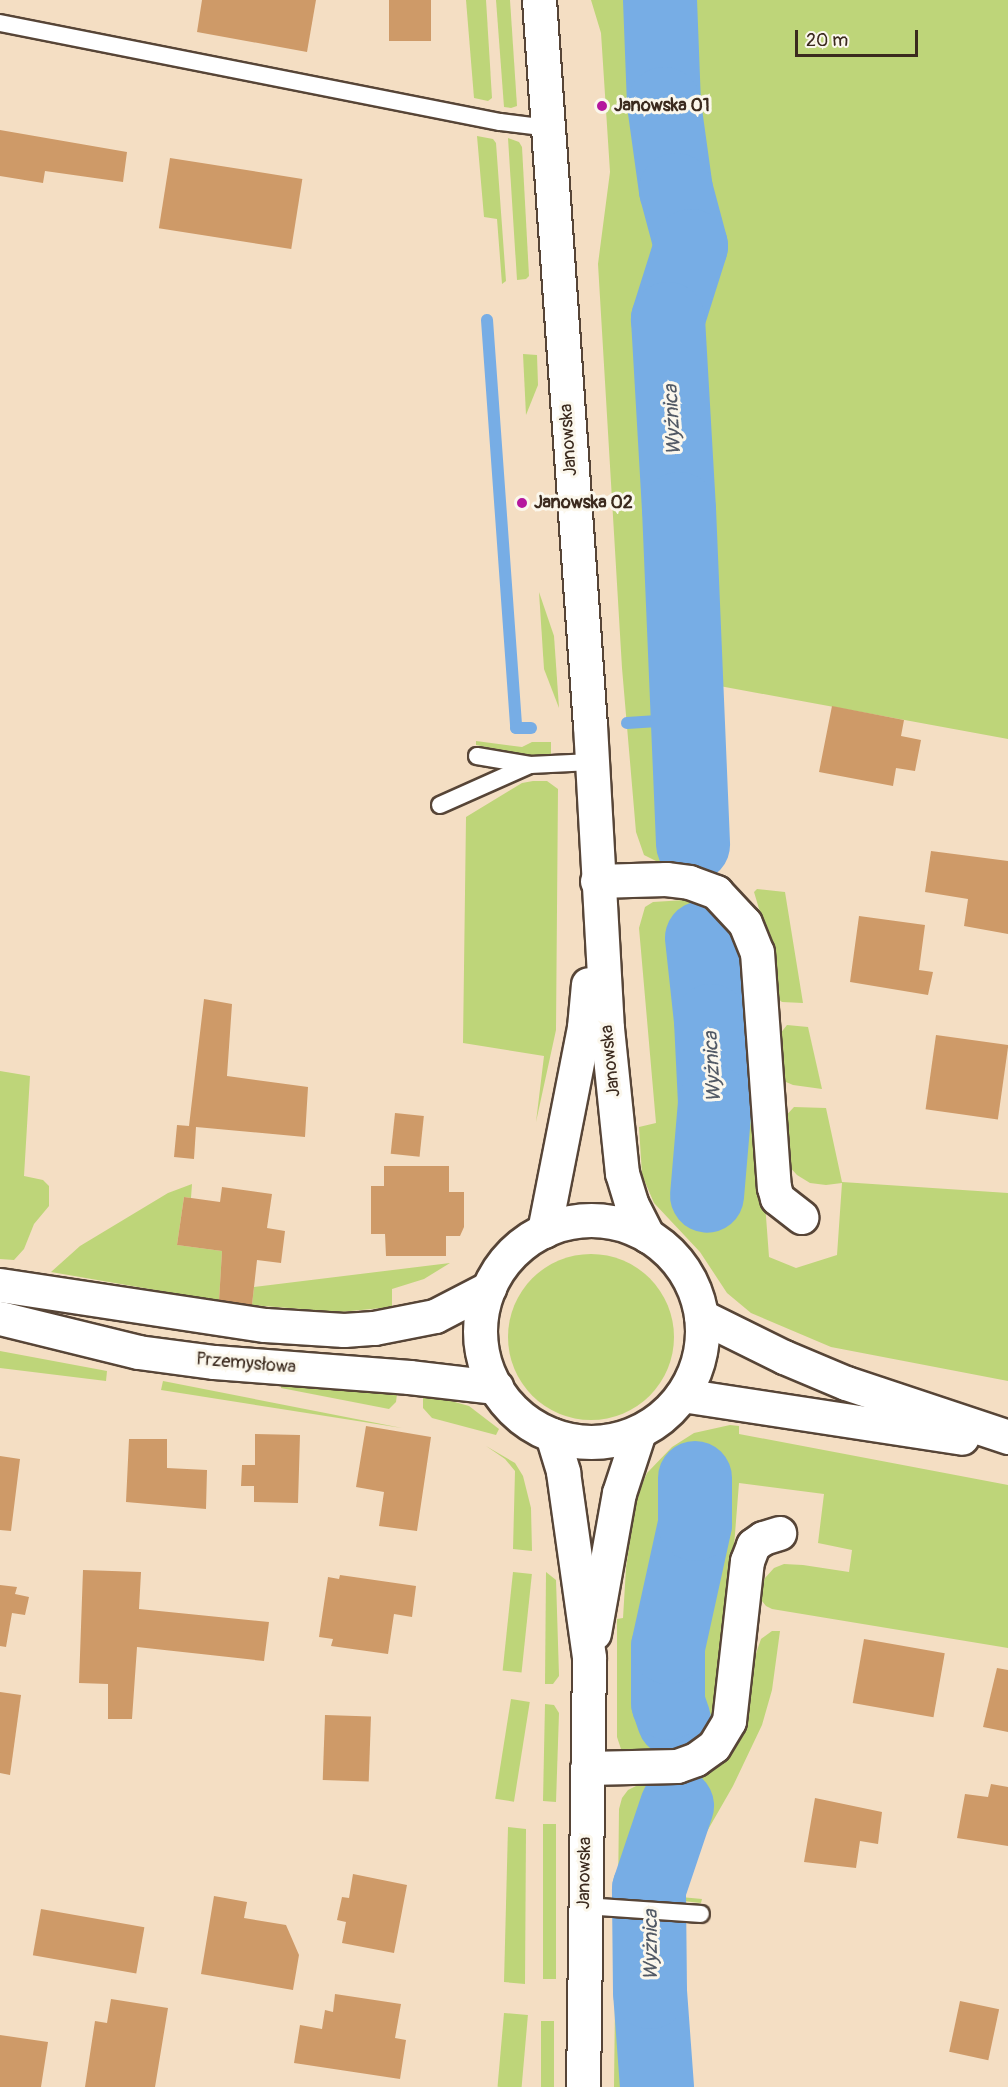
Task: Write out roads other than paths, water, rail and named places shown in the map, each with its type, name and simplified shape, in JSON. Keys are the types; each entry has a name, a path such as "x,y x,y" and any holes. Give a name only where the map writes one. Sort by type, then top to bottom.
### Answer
{"street":[{"name":"Janowska","path":"539,0 592,762 607,1028 622,1173 631,1203 648,1236"},
{"path":"597,881 666,879 689,882 716,892 745,923 757,952 774,1186 777,1198 801,1217"},
{"name":"Janowska","path":"544,1231 585,1026 597,881"},
{"path":"590,1220 610,1222 648,1236 664,1248 688,1279 701,1316 702,1344 697,1362 682,1395 670,1410 639,1432 605,1442 587,1443 552,1436 520,1416 496,1388 483,1355 481,1321 489,1287 507,1258 544,1231 569,1222 590,1220"},
{"path":"0,1285 265,1325 334,1330 374,1328 435,1316 489,1287"},
{"path":"701,1316 784,1357 846,1383 1008,1437"},
{"name":"Przemysłowa","path":"0,1318 138,1352 214,1362 409,1377 496,1388"},
{"path":"682,1395 1008,1445"},
{"name":"Janowska","path":"589,1658 619,1493 639,1432"},
{"name":"Janowska","path":"552,1436 563,1472 589,1658 583,2087"},
{"path":"587,1768 677,1766 696,1760 714,1746 729,1721 747,1561 753,1545 763,1538 778,1533"}],"lane":[{"path":"0,23 500,122 548,128"},
{"path":"477,756 530,765 592,762"},
{"path":"440,805 530,765"},
{"path":"585,1906 701,1914"}],"waterway":[{"name":"Wyżnica","path":"660,0 664,104 676,190 691,246 668,319 679,509 693,845"},
{"path":"487,320 516,728 531,728"},
{"path":"627,723 688,719"},
{"name":"Wyżnica","path":"702,938 711,1021 715,1103 707,1196"},
{"name":"Wyżnica","path":"674,1720 668,1703 668,1647 695,1524 695,1478"},
{"name":"Wyżnica","path":"657,2087 650,1992 649,1889 677,1806"}],"place":[{"name":"Janowska 01","path":"602,106"},
{"name":"Janowska 02","path":"522,503"}]}
